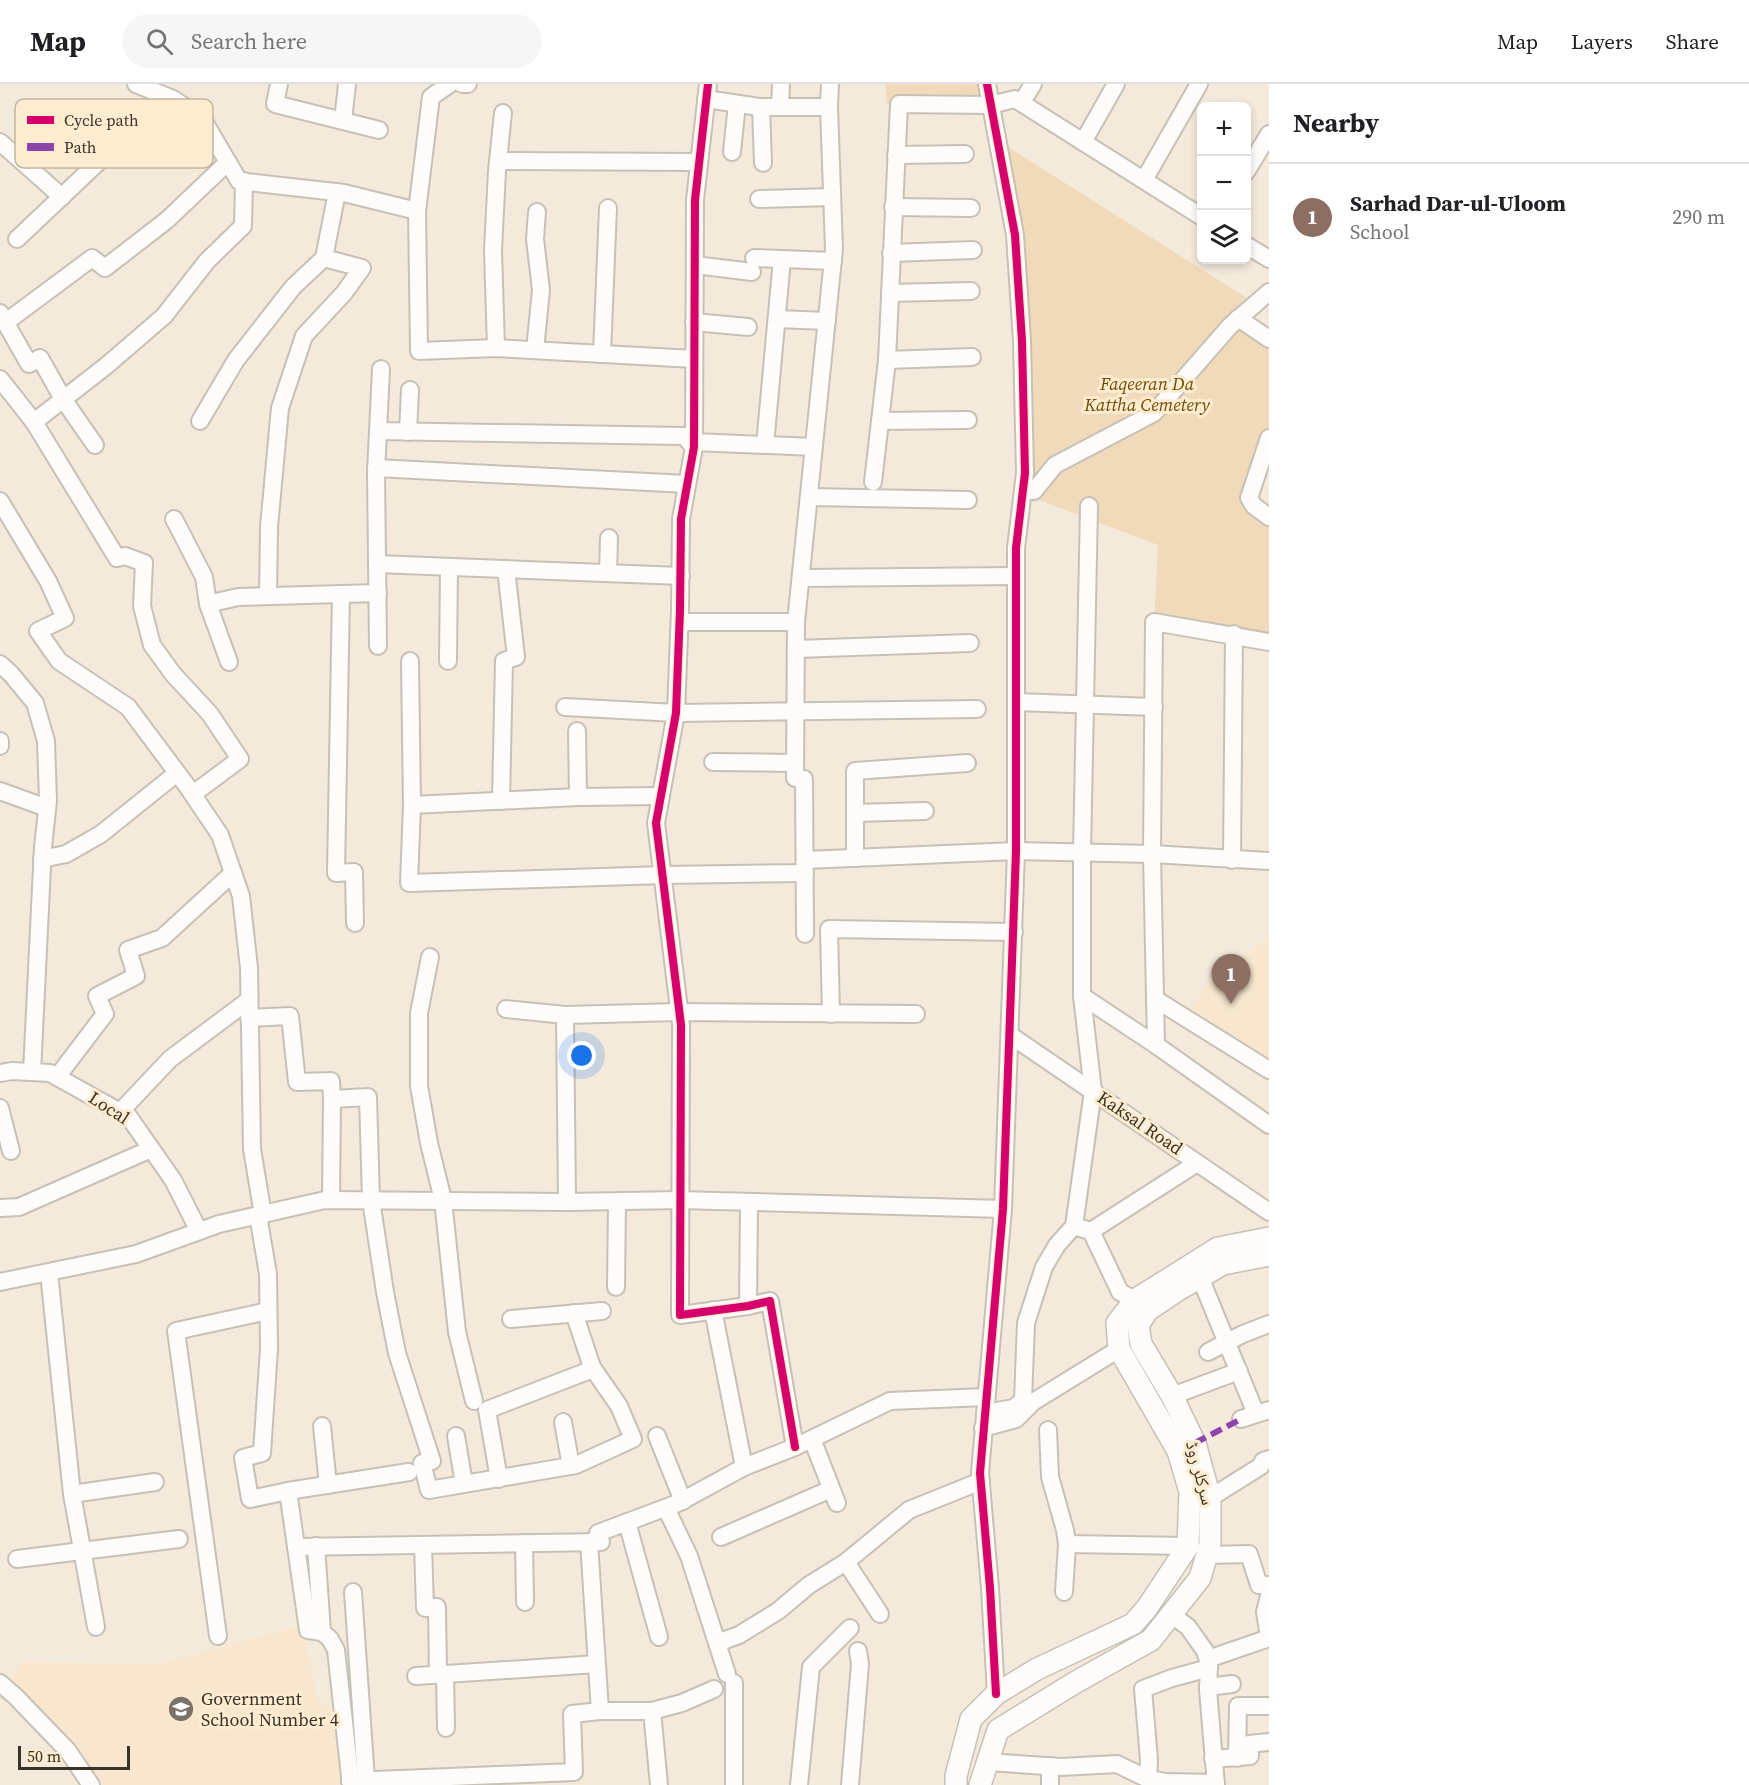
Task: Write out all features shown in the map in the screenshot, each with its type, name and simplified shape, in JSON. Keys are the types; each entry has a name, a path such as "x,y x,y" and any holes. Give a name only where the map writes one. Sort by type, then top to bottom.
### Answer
{"main road":[{"path":"956,1785 956,1776 972,1719 996,1694 1037,1669 1133,1624 1147,1608 1188,1546 1190,1492 1178,1451 1119,1349 1117,1323 1218,1248 1269,1238"},
{"path":"1142,1305 1223,1264 1269,1255"},
{"name":"سرکلر روڈ","path":"980,1785 998,1730 1076,1682 1151,1640 1200,1578 1207,1555 1211,1516 1210,1498 1195,1443 1172,1396 1141,1344 1138,1325 1142,1305"},
{"path":"1133,1624 1151,1640"}],"street":[{"path":"136,84 172,99"},
{"path":"279,84 274,104 379,130"},
{"path":"343,121 347,84"},
{"path":"450,84 431,97 417,211 419,351 496,348 694,359"},
{"path":"462,84 468,84"},
{"path":"780,107 781,84"},
{"path":"805,934 804,779 795,778 796,622 833,261 830,84"},
{"path":"987,84 1015,235 1022,341 1025,473 1016,548 1016,851 1003,1209 981,1481 996,1694"},
{"path":"1022,102 1033,84"},
{"path":"1083,142 1116,84"},
{"path":"1144,180 1198,84"},
{"path":"795,1447 770,1301 680,1315 681,1025 656,823 676,713 681,519 694,445 695,200 707,91 737,104 762,107 829,107"},
{"path":"164,99 167,96"},
{"path":"873,482 887,360 899,104 990,105 1015,99 1197,214"},
{"path":"732,152 737,104"},
{"path":"762,107 763,163"},
{"path":"496,348 493,250 503,113"},
{"path":"1251,164 1269,134"},
{"path":"213,137 239,181 337,192 417,211"},
{"path":"0,142 15,155"},
{"path":"896,155 965,154"},
{"path":"498,161 699,162"},
{"path":"95,445 63,399 40,358 29,364 3,318 92,258 105,268 167,220 228,162"},
{"path":"29,168 62,197"},
{"path":"17,239 92,168"},
{"path":"34,422 106,366 164,316 207,261 243,226 244,181"},
{"path":"200,421 236,360 293,287 324,258 337,192"},
{"path":"759,199 832,197"},
{"path":"893,207 971,208"},
{"path":"602,354 608,208"},
{"path":"535,350 541,290 535,239 537,212"},
{"path":"1251,248 1269,259"},
{"path":"891,253 973,250"},
{"path":"268,596 269,527 280,408 304,336 344,293 362,268 324,258"},
{"path":"694,266 753,265 782,259 833,261"},
{"path":"765,445 782,259"},
{"path":"890,293 971,291"},
{"path":"1023,491 1034,491 1055,465 1154,412 1238,318 1269,292"},
{"path":"1238,318 1269,339"},
{"path":"777,319 826,321"},
{"path":"694,322 748,327"},
{"path":"887,360 972,357"},
{"path":"378,646 376,468 381,369"},
{"path":"0,379 34,422 117,558 125,556 144,563 142,606 152,645 173,674 210,714 240,759 193,794"},
{"path":"408,432 410,390"},
{"path":"880,421 968,420"},
{"path":"378,431 684,436 694,445 814,447"},
{"path":"1269,438 1249,498 1254,506 1269,517"},
{"path":"376,468 687,484"},
{"path":"809,497 968,500"},
{"path":"0,501 48,581 65,618 38,631 59,661 128,706 193,794 220,835 241,896 249,968 252,1149 268,1274 269,1348 262,1454 243,1458 250,1499 409,1472"},
{"path":"985,1413 1014,1408 1023,1400 1026,1323 1044,1267 1057,1245 1074,1226 1093,1091 1082,996 1082,852 1089,506"},
{"path":"174,519 204,577 208,604 229,662"},
{"path":"608,573 609,538"},
{"path":"377,564 681,576"},
{"path":"448,661 449,567"},
{"path":"501,801 504,661 516,657 506,569"},
{"path":"801,578 1016,576"},
{"path":"208,604 238,597 378,593"},
{"path":"340,594 336,873 354,872 356,922"},
{"path":"680,622 796,622"},
{"path":"1156,1045 1152,854 1154,622 1234,634 1269,642"},
{"path":"1232,860 1234,634"},
{"path":"796,649 969,643"},
{"path":"410,661 412,805 409,883 663,875 805,866 855,858 1016,851 1152,854 1269,861"},
{"path":"0,664 35,703 46,741 47,808 42,859 32,1072"},
{"path":"1016,702 1154,707"},
{"path":"564,707 676,713 977,710"},
{"path":"577,731 578,797"},
{"path":"713,762 795,763"},
{"path":"855,858 855,771 967,763"},
{"path":"42,859 66,854 101,834 177,773"},
{"path":"0,791 47,808"},
{"path":"412,805 578,797 661,796"},
{"path":"855,813 925,811"},
{"path":"57,1077 105,1014 98,996 136,976 128,950 162,938 233,873"},
{"path":"831,1014 829,929 1014,932"},
{"path":"430,957 419,1013 419,1086 429,1143 443,1200 457,1332 474,1401"},
{"path":"1082,996 1269,1125"},
{"path":"1155,999 1269,1071"},
{"path":"120,1112 170,1059 249,1000"},
{"path":"506,1009 565,1015 678,1012 916,1014"},
{"path":"565,1015 567,1202"},
{"path":"249,1018 290,1016 297,1082 331,1081 331,1200"},
{"name":"Kaksal Road","path":"1010,1035 1269,1212"},
{"name":"Local","path":"0,1073 12,1071 50,1073 129,1117 173,1180 199,1232"},
{"path":"332,1099 368,1097 371,1200 385,1292 397,1353 432,1461 422,1463 429,1490 571,1466 633,1439 619,1406 593,1369 574,1313"},
{"path":"0,1108 11,1152"},
{"path":"0,1208 19,1207 151,1149"},
{"path":"1091,1231 1197,1162"},
{"path":"0,1282 136,1254 219,1224 331,1200 617,1202 679,1200 1003,1209"},
{"path":"616,1287 617,1202"},
{"path":"748,1306 749,1203"},
{"path":"1074,1226 1091,1231 1120,1292 1142,1305"},
{"path":"49,1273 72,1494 96,1627"},
{"path":"1200,1277 1255,1415"},
{"path":"712,1310 744,1467"},
{"path":"218,1636 176,1331 268,1311"},
{"path":"511,1319 602,1311"},
{"path":"1208,1352 1269,1324"},
{"path":"296,1547 601,1542 598,1533 683,1501 744,1467 795,1447 890,1401 1016,1419 1033,1402 1119,1349"},
{"path":"499,1479 487,1410 593,1369"},
{"path":"1172,1396 1239,1371"},
{"path":"562,1422 571,1466"},
{"path":"322,1426 328,1485"},
{"path":"1048,1430 1050,1477 1067,1545 1064,1592"},
{"path":"456,1436 464,1484"},
{"path":"657,1436 683,1501"},
{"path":"721,1537 834,1496 812,1439"},
{"path":"1210,1498 1269,1459"},
{"path":"717,1643 739,1635 778,1611 809,1585 846,1562 909,1510 981,1481"},
{"path":"72,1494 155,1482"},
{"path":"288,1491 308,1630 322,1632 330,1639 336,1650 356,1782"},
{"path":"666,1508 689,1556 731,1679 734,1785"},
{"path":"627,1522 659,1637"},
{"path":"17,1559 179,1539"},
{"path":"589,1542 600,1711"},
{"path":"524,1543 525,1602"},
{"path":"423,1545 425,1608 436,1607 446,1728"},
{"path":"1067,1545 1188,1546"},
{"path":"316,1546 322,1632"},
{"path":"1207,1555 1249,1554 1259,1585 1269,1585"},
{"path":"846,1562 880,1614"},
{"path":"353,1592 356,1782"},
{"path":"1148,1779 1149,1760 1143,1689 1269,1637 1265,1612 1269,1596"},
{"path":"988,1762 1050,1766 1117,1764 1148,1779 1216,1784 1208,1664 1204,1650 1188,1627 1171,1614"},
{"path":"799,1785 811,1667 850,1628"},
{"path":"850,1785 860,1664 858,1651"},
{"path":"416,1676 597,1664"},
{"path":"0,1683 68,1751 90,1785"},
{"path":"1208,1687 1232,1684"},
{"path":"356,1782 573,1772 572,1714 600,1711 652,1711 682,1704 714,1689"},
{"path":"1237,1758 1238,1706 1269,1706"},
{"path":"652,1711 659,1785"},
{"path":"1213,1759 1250,1756 1250,1744 1269,1742"},
{"path":"1050,1766 1050,1785"}],"shaded area":[{"path":"1269,936 1269,1075 1181,1023 1207,985"},
{"name":"Government School Number 4","path":"302,1625 318,1701 350,1716 353,1785 91,1785 7,1689 21,1662 158,1664"}],"green space":[{"path":"885,84 985,84 990,105 887,104"},
{"name":"Faqeeran Da Kattha Cemetery","path":"997,140 1258,305 1248,324 1269,340 1269,467 1256,500 1269,507 1269,644 1154,624 1158,545 1034,498"}],"marked path":[{"path":"1195,1443 1241,1419"}],"cycle path":[{"path":"708,84 695,200 694,447 681,519 676,713 656,823 681,1025 680,1315 770,1301 795,1447"},
{"path":"987,84 1015,235 1022,341 1025,473 1016,548 1016,851 1003,1209 980,1473 996,1694"}],"place":[{"name":"Sarhad Dar-ul-Uloom","path":"1231,1004"},
{"name":"Government School Number 4","path":"181,1709"}]}
